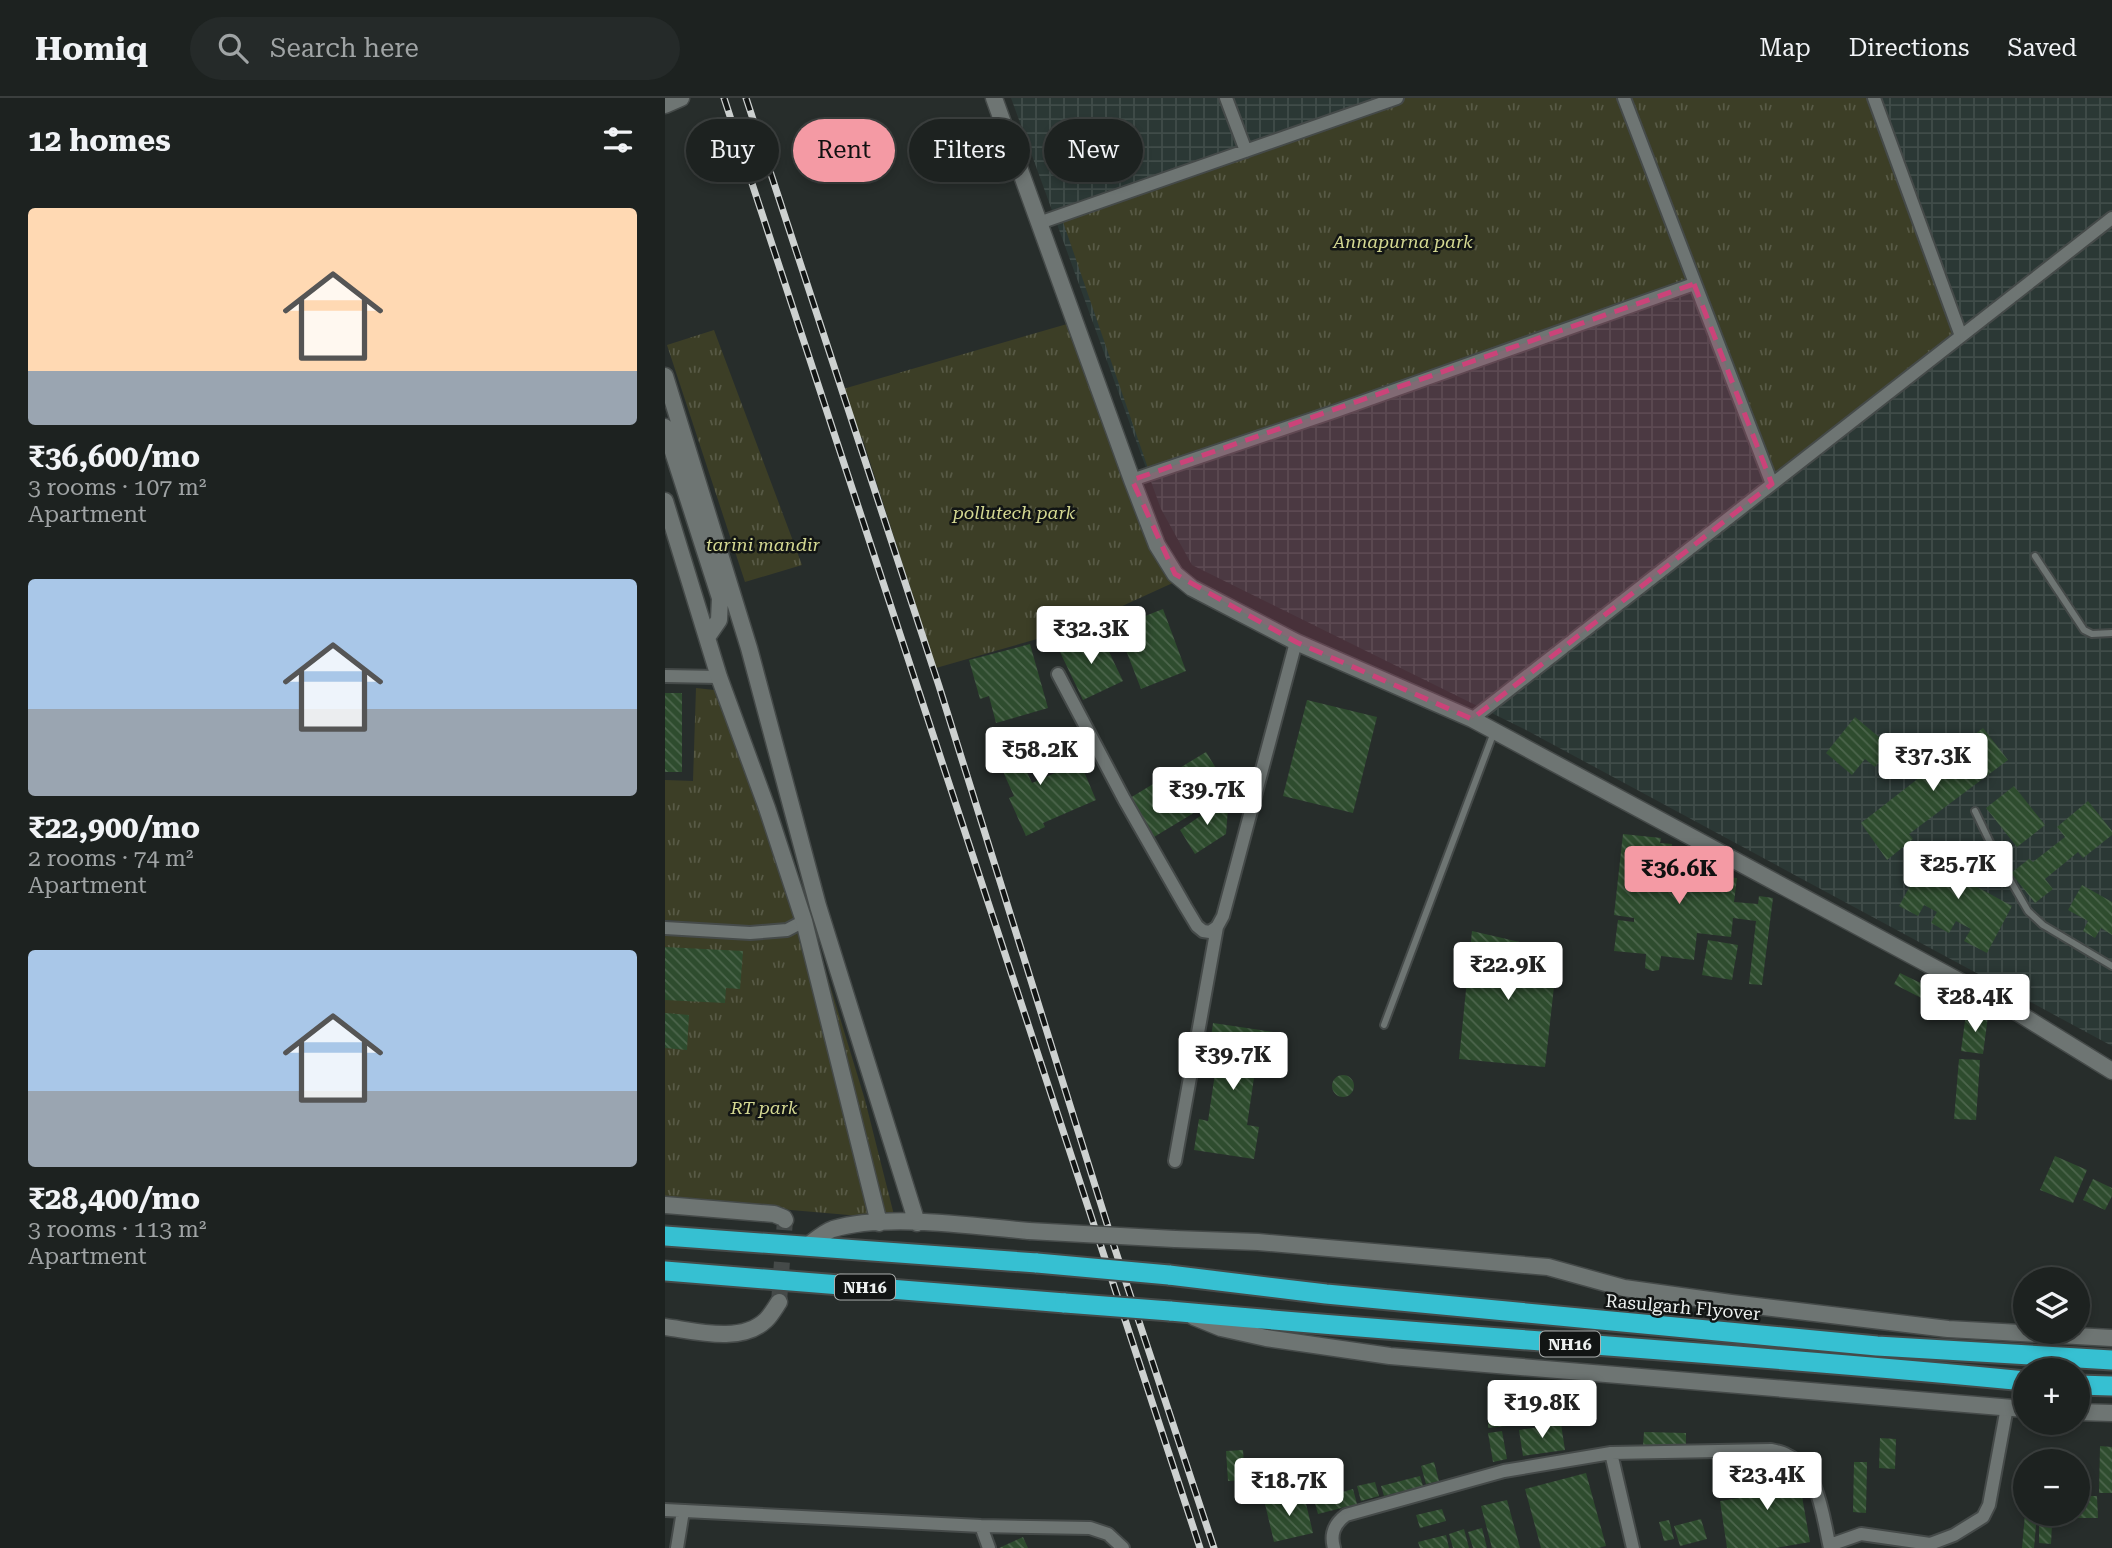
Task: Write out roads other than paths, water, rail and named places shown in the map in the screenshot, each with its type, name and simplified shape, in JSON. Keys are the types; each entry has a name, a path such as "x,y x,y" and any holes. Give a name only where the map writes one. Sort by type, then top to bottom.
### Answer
{"highway":[{"name":"NH16","path":"665,1236 806,1247"},
{"name":"Rasulgarh Flyover","path":"806,1247 1169,1275 1326,1294 1877,1346 2112,1360"},
{"name":"NH16","path":"665,1270 1275,1322 1866,1366 2013,1380"},
{"path":"2090,1385 2112,1386"}],"street":[{"path":"665,104 681,98"},
{"path":"995,98 1132,481 1157,545 1175,574 1192,588 1296,642 1472,719 2003,1004 2112,1071"},
{"path":"1226,98 1246,151"},
{"path":"1039,223 1397,98"},
{"path":"1624,98 1772,484"},
{"path":"1874,98 1961,336"},
{"path":"1472,719 2112,218"},
{"path":"1132,481 1694,284"},
{"path":"665,376 742,626 818,906 917,1223"},
{"path":"665,427 720,598 742,626"},
{"path":"665,501 719,677 767,808 804,921 879,1223"},
{"path":"708,636 719,620 720,598"},
{"path":"1175,1161 1217,927 1223,916 1296,642"},
{"path":"1058,674 1124,799 1197,926 1210,932 1217,927"},
{"path":"665,676 719,677"},
{"path":"665,928 750,933 787,930 804,921"},
{"path":"665,1205 774,1214 785,1220"},
{"path":"806,1247 831,1230 879,1223 1258,1242 1548,1267 1624,1288 1948,1329 2112,1338"},
{"path":"665,1327 729,1334 751,1330 765,1321 779,1303"},
{"path":"1177,1312 1221,1328 1266,1338 1390,1356 2013,1408"},
{"path":"1334,1548 1332,1533 1338,1521 1346,1515 1504,1471 1611,1453 1771,1450 1789,1455 1805,1470 1814,1487 1830,1547 1861,1534 1930,1544 1954,1535 1983,1517 1989,1506 2007,1407"},
{"path":"2090,1412 2112,1413"},
{"path":"1611,1453 1633,1548"},
{"path":"665,1510 981,1526 1090,1528 1108,1534 1123,1548"},
{"path":"677,1548 683,1511"},
{"path":"981,1526 989,1548"}],"lane":[{"path":"2035,556 2084,630 2092,634 2112,634"},
{"path":"1384,1025 1494,731"},
{"path":"1975,811 1998,859 2028,911 2043,925 2112,966"}],"tunnel":[{"path":"779,1302 785,1220"}],"railway":[{"path":"724,98 1200,1548"},
{"path":"746,98 939,686 1113,1243 1214,1548"}],"park label":[{"name":"Annapurna park","path":"1403,241"},
{"name":"pollutech park","path":"1014,512"},
{"name":"tarini mandir","path":"763,544"},
{"name":"RT park","path":"764,1107"}]}
